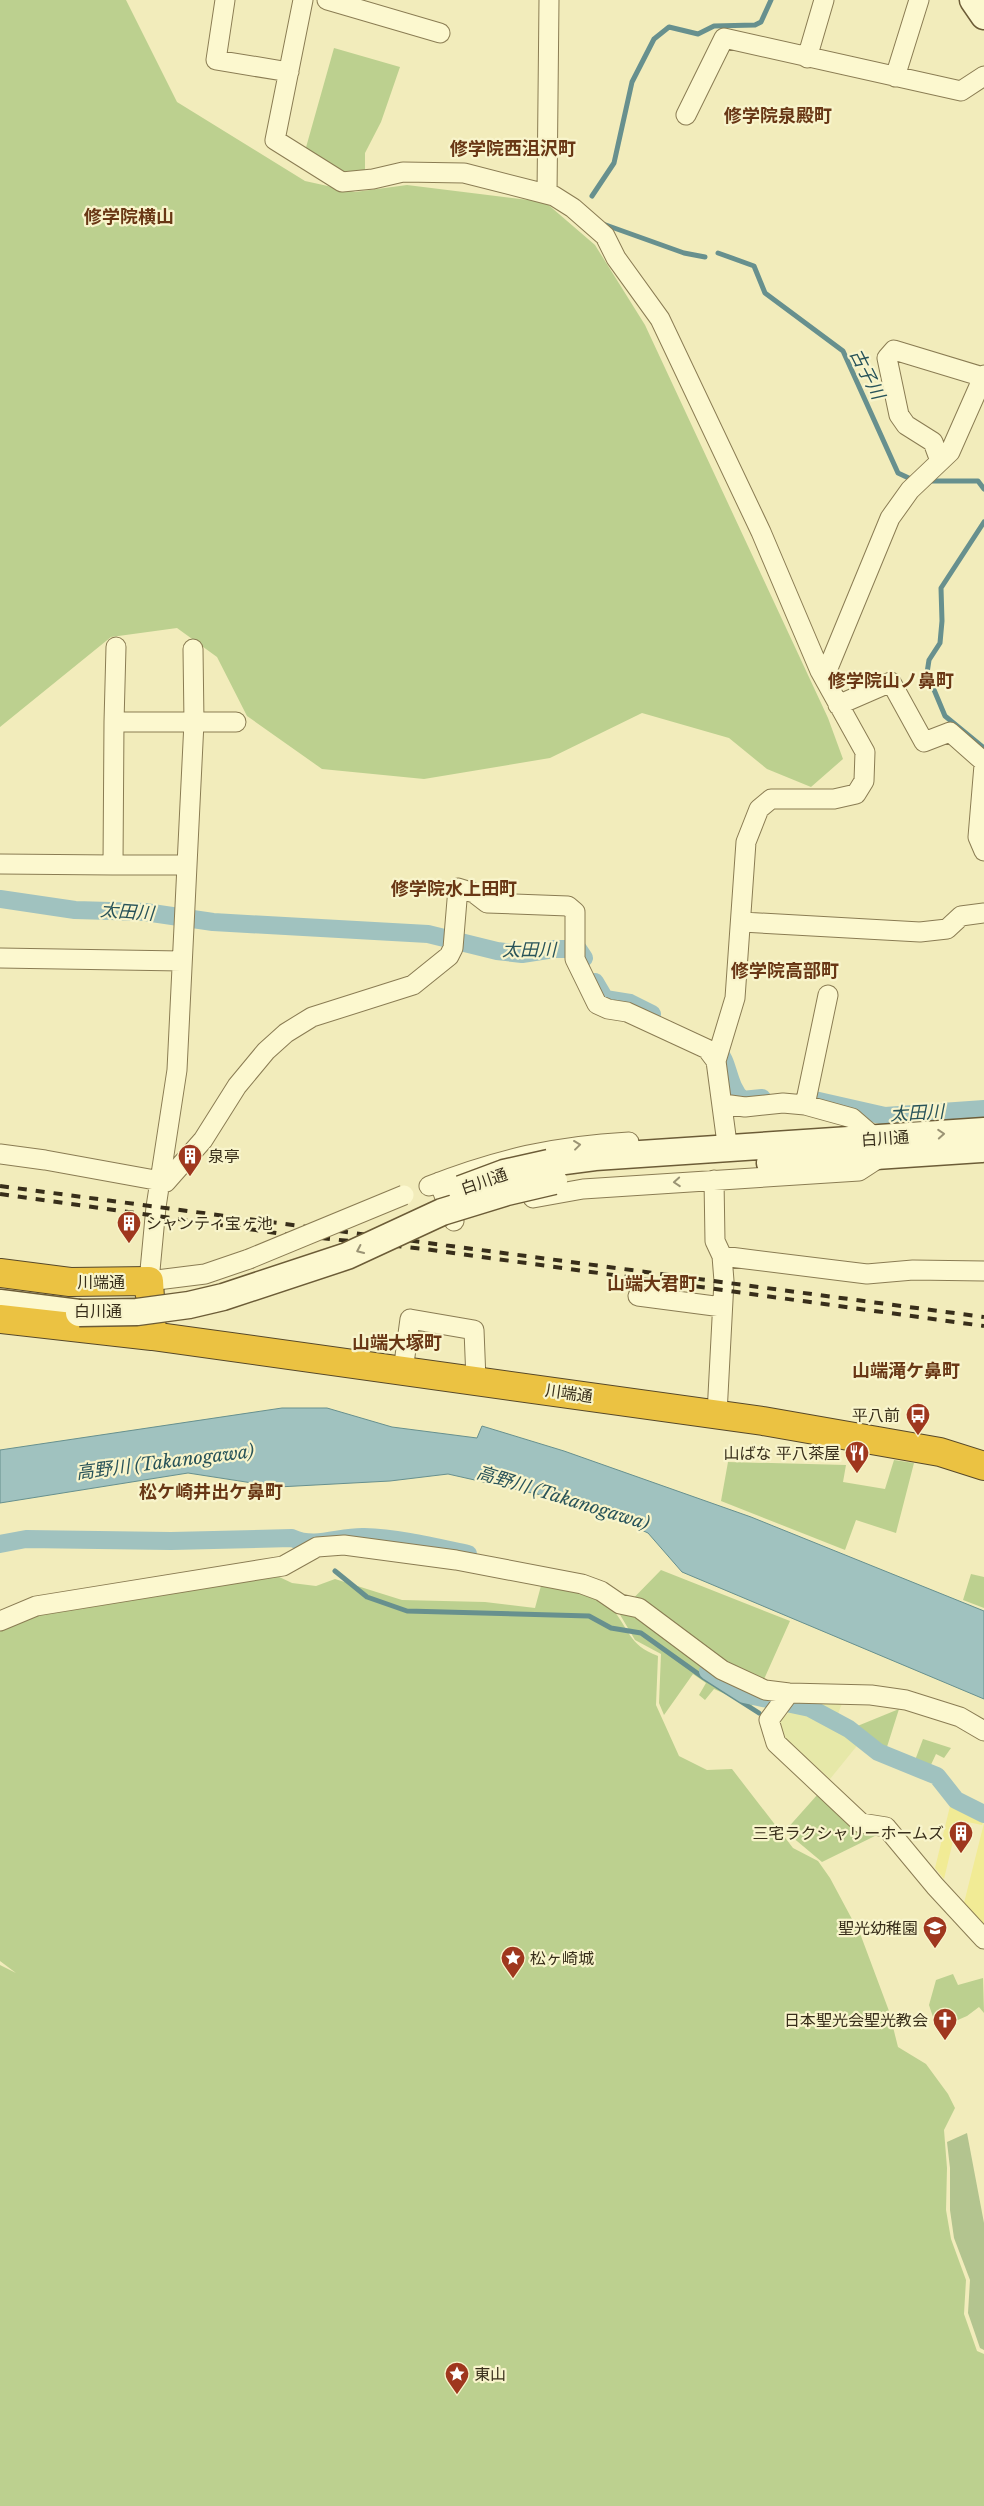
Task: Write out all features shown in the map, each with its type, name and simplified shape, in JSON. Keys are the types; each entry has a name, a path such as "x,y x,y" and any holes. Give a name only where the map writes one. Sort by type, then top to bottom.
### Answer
{"highway":[{"name":"川端通","path":"0,1274 70,1282 149,1281 152,1336"},
{"name":"川端通","path":"0,1319 152,1336 717,1414 864,1437 940,1452 984,1466"}],"street":[{"path":"225,0 216,60 289,72"},
{"path":"303,0 275,140 342,182 373,179 403,172 464,173 547,194 573,208 606,236 616,258 660,319 761,532 824,678 864,752 864,781 856,794 834,799 771,799 759,809 746,842 742,922 735,998 716,1061 726,1136"},
{"path":"327,0 440,33"},
{"path":"547,194 550,0"},
{"path":"807,58 824,0"},
{"path":"894,77 919,0"},
{"path":"973,0 984,16"},
{"path":"686,116 724,38 961,91 984,76"},
{"path":"824,678 890,518 910,490 950,452 984,376 894,350 887,358 898,415 906,426 933,442 940,461"},
{"path":"112,865 116,647"},
{"path":"193,649 194,722 177,1070 160,1181 149,1281 205,1274 249,1259 422,1188 493,1162 578,1145 726,1136 873,1142"},
{"path":"838,704 891,682 924,742 950,732 984,763 978,837 984,851"},
{"path":"114,722 236,722"},
{"path":"0,864 187,865"},
{"path":"0,1154 45,1160 166,1182 203,1140 237,1086 266,1051 286,1033 312,1017 413,985 449,956 453,948 458,888 474,893 487,903 568,906 575,912 575,959 597,1004 608,1009 627,1012 707,1049 716,1061"},
{"path":"742,922 920,932 947,929 961,916 984,913"},
{"path":"0,958 181,961"},
{"path":"805,1105 828,995"},
{"path":"723,1104 745,1107 783,1103 805,1105 852,1118 873,1142"},
{"name":"白川通","path":"0,1288 79,1305 137,1312 189,1305 223,1297 347,1256 442,1212 507,1192 551,1172 656,1170 873,1142 984,1131"},
{"path":"422,1188 454,1221 497,1206 583,1189 859,1171 873,1142"},
{"name":"白川通","path":"873,1142 984,1149"},
{"path":"714,1180 715,1241 722,1256 722,1307 717,1414"},
{"path":"722,1256 867,1274 912,1270 984,1271"},
{"path":"638,1296 722,1307"},
{"name":"白川通","path":"0,1303 79,1305"},
{"path":"403,1371 410,1319 474,1330 476,1380"},
{"path":"0,1621 36,1606 283,1566 314,1549 344,1545 456,1560 582,1584 601,1591 620,1604 639,1608 722,1670 784,1701 871,1695 906,1700 960,1717 984,1731"},
{"path":"784,1701 769,1720 776,1744 861,1823 886,1826 935,1886 984,1939"}],"green space":[{"path":"0,0 126,0 177,102 305,181 355,192 407,185 545,202 595,245 645,325 828,718 843,759 811,787 767,769 729,738 642,713 550,758 424,779 322,769 247,716 217,657 177,628 111,637 0,727"},
{"path":"334,48 400,67 381,122 365,153 365,174 343,173 305,151"},
{"path":"894,1460 914,1463 896,1533 856,1520 845,1550 721,1501 728,1462 846,1465 843,1482 885,1489"},
{"path":"661,1570 790,1621 752,1706 714,1689 705,1700 699,1695 706,1683 693,1674 664,1715 659,1703 661,1654 635,1640 619,1613"},
{"path":"971,1574 984,1577 984,1608 963,1600"},
{"path":"275,1575 292,1583 316,1586 335,1579 402,1600 485,1602 535,1608 542,1582 579,1591 598,1598 611,1607 630,1635 641,1647 658,1656 656,1705 679,1756 707,1770 732,1769 793,1848 818,1861 830,1878 861,1936 889,2011 898,2047 926,2064 948,2094 955,2108 944,2130 947,2168 946,2210 951,2239 966,2280 964,2314 977,2351 984,2354 984,2506 0,2506 0,1965 16,1973 0,1961 0,1629 42,1610"},
{"path":"843,1701 834,1724 860,1742 830,1779 785,1738 780,1721 799,1702"},
{"path":"899,1709 886,1750 855,1727"},
{"path":"923,1739 951,1748 944,1758 936,1754 929,1769 914,1763"},
{"path":"818,1794 859,1834 881,1833 822,1862 785,1831"},
{"path":"953,1974 958,1985 983,1978 984,2013 979,2007 967,2016 937,2029 929,2005 936,1980"},
{"path":"967,2133 984,2223 984,2350 980,2348 968,2313 970,2280 954,2238 950,2210 950,2168 947,2142"}],"sand":[{"path":"951,1802 984,1820 982,1825 958,1820 944,1879 935,1868"},
{"path":"984,1823 984,1933 964,1903"}],"water":[{"name":"高野川 (Takanogawa)","path":"282,1408 327,1408 392,1427 477,1438 482,1426 564,1451 751,1517 984,1611 984,1699 682,1572 648,1533 590,1506 448,1474 390,1481 278,1487 188,1473 0,1503 0,1450"}],"waterway":[{"name":"古子川","path":"592,196 614,163 632,82 654,39 669,27 698,34 714,26 755,25 761,22 771,0"},
{"name":"古子川","path":"603,224 684,253 705,257"},
{"name":"古子川","path":"718,253 754,266 765,293 843,351 898,473 913,480"},
{"name":"古子川","path":"927,481 978,481 984,489"},
{"name":"古子川","path":"984,522 941,588 942,621 940,643 929,660 927,673 945,716 984,748"},
{"name":"太田川","path":"0,899 75,910 145,912 213,922 428,934 497,951 522,954 554,949 578,949 584,958"},
{"name":"太田川","path":"595,982 605,999 630,1003 652,1014"},
{"name":"太田川","path":"716,1049 724,1060 733,1087 742,1100 762,1098"},
{"name":"太田川","path":"810,1099 885,1116 984,1109"},
{"path":"0,1544 26,1539 171,1541 292,1538 301,1541 319,1542 364,1537 404,1541 468,1554"},
{"path":"335,1571 367,1597 407,1611 589,1616 611,1628 641,1633 704,1678 759,1713"},
{"path":"708,1671 744,1694 810,1708 849,1729 878,1752 937,1776 956,1800 984,1814"}],"railway":[{"path":"0,1186 984,1317"},
{"path":"0,1194 284,1234 424,1249 984,1326"}],"place":[{"name":"泉亭","path":"190,1177"},
{"name":"シャンティ宝ヶ池","path":"129,1244"},
{"name":"平八前","path":"918,1436"},
{"name":"山ばな 平八茶屋","path":"857,1474"},
{"name":"三宅ラクシャリーホームズ","path":"961,1854"},
{"name":"聖光幼稚園","path":"935,1949"},
{"name":"松ヶ崎城","path":"513,1979"},
{"name":"日本聖光会聖光教会","path":"945,2041"},
{"name":"東山","path":"457,2395"}],"district":[{"name":"修学院泉殿町","path":"778,116"},
{"name":"修学院西沮沢町","path":"513,149"},
{"name":"修学院横山","path":"129,217"},
{"name":"修学院山ノ鼻町","path":"891,681"},
{"name":"修学院水上田町","path":"454,889"},
{"name":"修学院高部町","path":"785,971"},
{"name":"山端大君町","path":"652,1284"},
{"name":"山端大塚町","path":"397,1343"},
{"name":"山端滝ケ鼻町","path":"906,1371"},
{"name":"松ケ崎井出ケ鼻町","path":"211,1492"}]}
